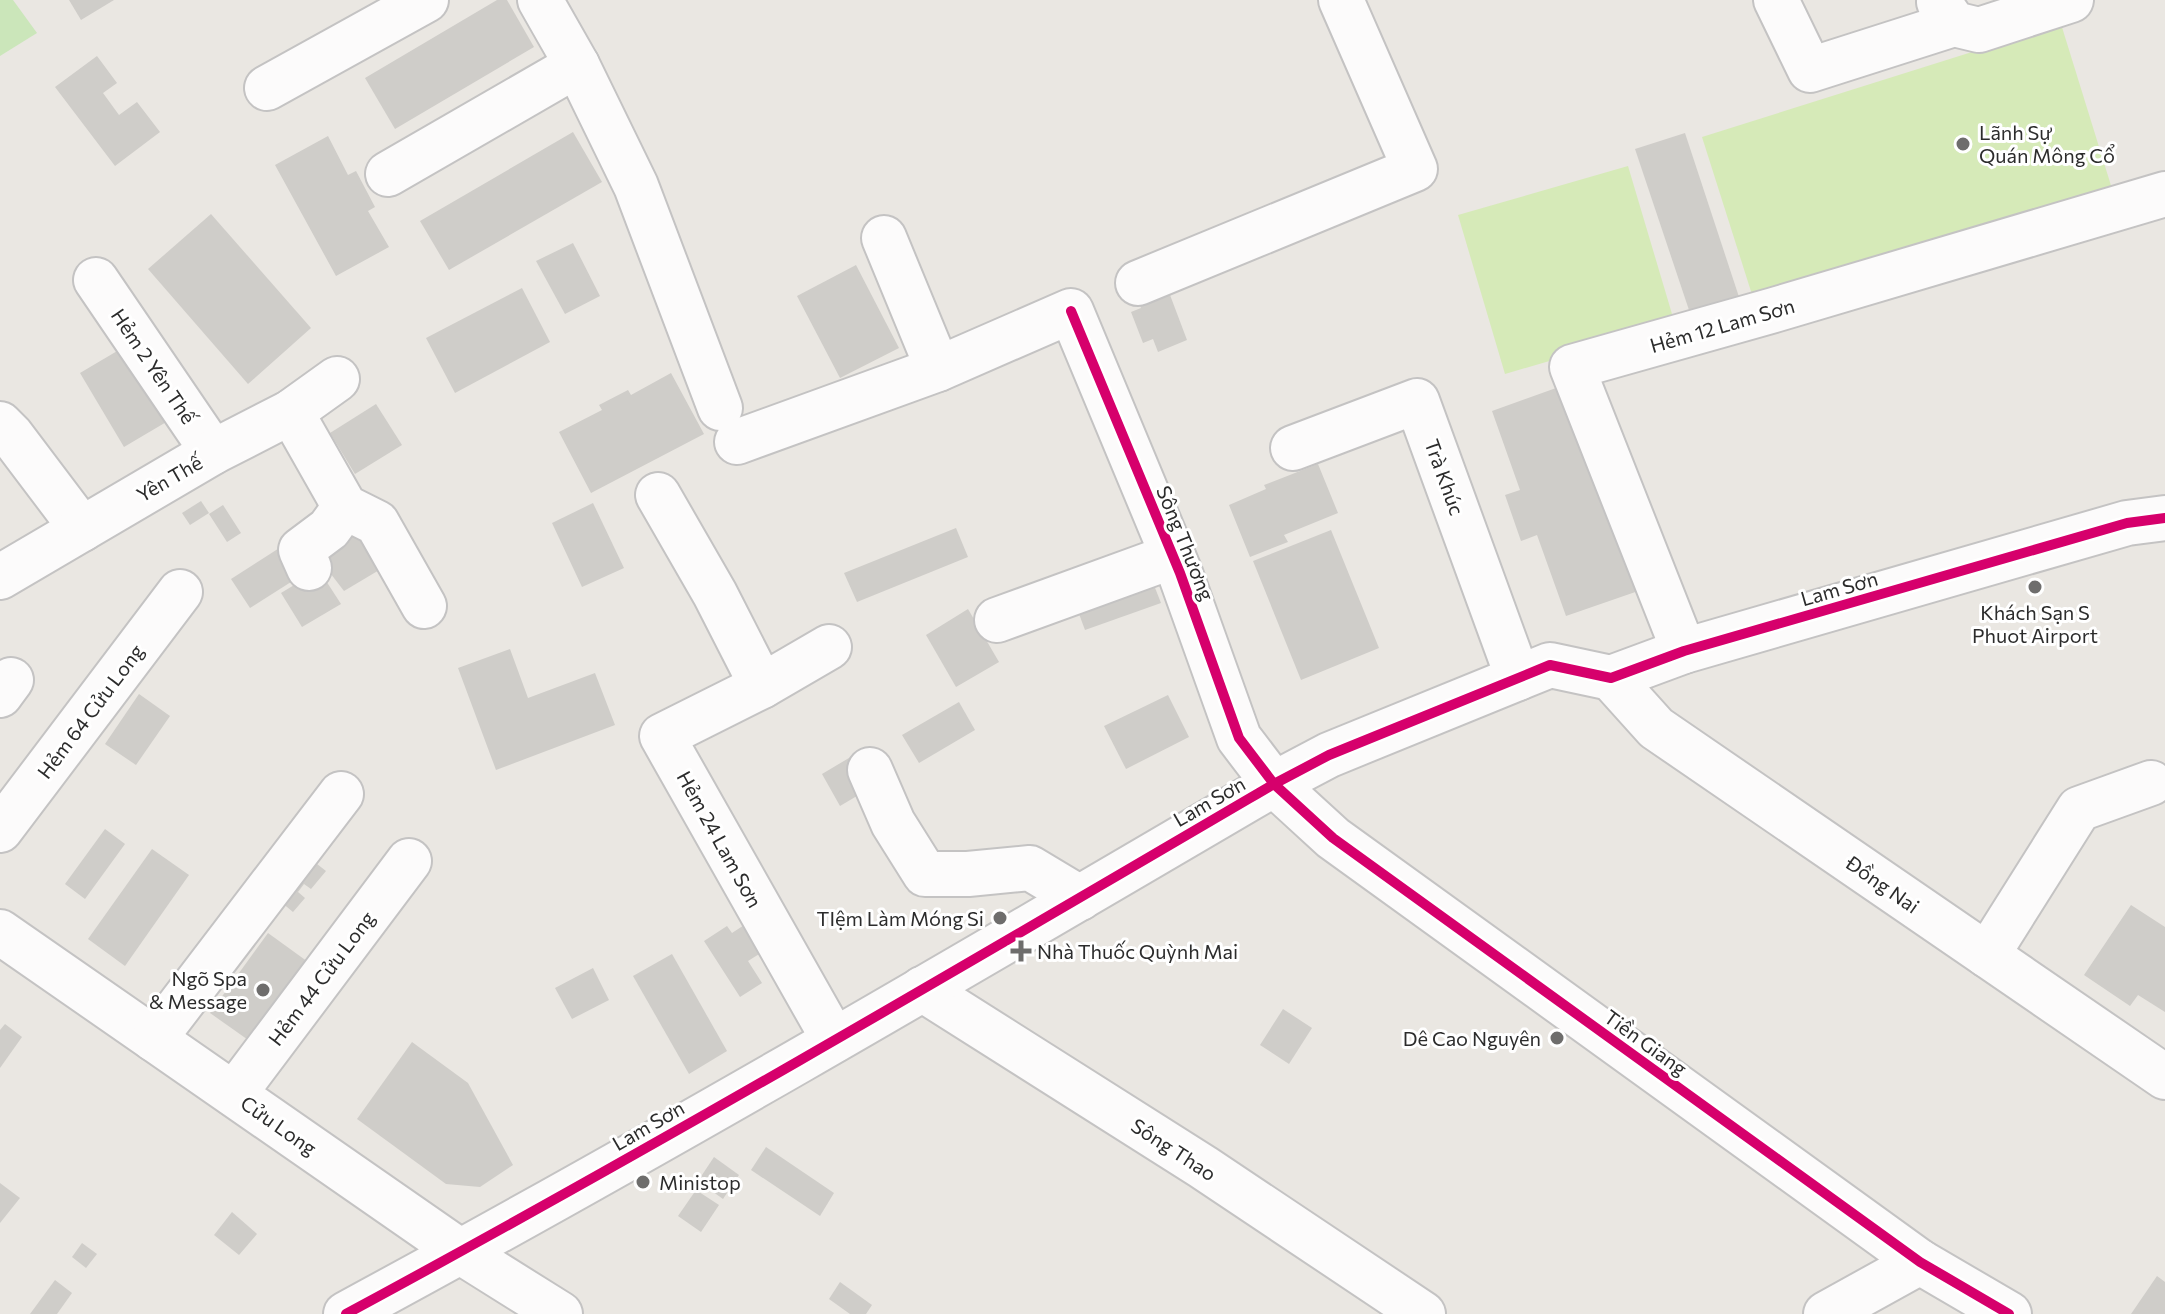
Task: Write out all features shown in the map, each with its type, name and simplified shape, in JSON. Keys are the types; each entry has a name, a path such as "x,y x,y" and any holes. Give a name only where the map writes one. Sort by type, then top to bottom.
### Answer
{"street":[{"path":"267,88 426,0"},
{"path":"540,0 577,65 636,186 729,425 938,369 884,238"},
{"path":"1138,283 1415,169 1341,0"},
{"path":"1776,0 1810,70 1946,12 1979,30 2071,0"},
{"path":"388,174 577,65"},
{"name":"Hẻm 12 Lam Sơn","path":"1684,651 1572,367 2165,194"},
{"name":"Hẻm 2 Yên Thế","path":"96,280 213,452"},
{"name":"Sông Thương","path":"938,369 1071,311 1173,556 1239,738 1274,784"},
{"name":"Yên Thế","path":"0,577 213,452 291,412 337,379"},
{"name":"Trà Khúc","path":"1293,448 1417,401 1518,678"},
{"path":"291,412 345,507 377,523 424,606"},
{"path":"0,424 82,529"},
{"path":"658,495 715,594 762,686"},
{"path":"309,568 301,550 329,529 345,507"},
{"name":"Lam Sơn","path":"346,1314 834,1040 1329,755 1550,665 1611,678 1684,651 2127,523 2165,518"},
{"path":"997,620 1173,556"},
{"name":"Hẻm 64 Cửu Long","path":"0,830 180,592"},
{"name":"Hẻm 24 Lam Sơn","path":"829,647 762,686 662,736 834,1040"},
{"name":"Đồng Nai","path":"1611,678 1656,728 2165,1077"},
{"path":"870,770 893,823 925,874 968,874 1030,868 1080,898"},
{"path":"1987,955 2079,809 2151,783"},
{"name":"Tiền Giang","path":"1274,784 1333,838 1920,1262 2009,1314"},
{"path":"154,1039 341,794"},
{"name":"Hẻm 44 Cửu Long","path":"234,1094 409,861"},
{"name":"Cửu Long","path":"0,932 461,1252 560,1314"},
{"name":"Sông Thao","path":"922,989 1203,1167 1423,1314"},
{"path":"1826,1314 1920,1262"}],"green space":[{"path":"0,0 13,0 37,33 0,56"},
{"path":"2061,24 2113,192 1755,304 1702,137"},
{"path":"1628,166 1675,324 1505,374 1458,215"}],"building":[{"path":"69,0 114,0 81,20"},
{"path":"497,0 507,0 534,47 395,129 365,78"},
{"path":"97,56 117,83 103,93 119,115 137,102 160,132 115,166 55,87"},
{"path":"573,132 602,182 449,270 420,221"},
{"path":"1685,133 1741,303 1692,319 1635,149"},
{"path":"328,136 348,175 356,171 375,207 368,211 389,247 336,276 275,165"},
{"path":"211,214 311,328 248,384 148,269"},
{"path":"573,243 600,296 565,314 536,261"},
{"path":"856,265 899,348 840,378 797,296"},
{"path":"1167,287 1187,340 1158,352 1153,339 1143,343 1131,312 1141,308 1137,299"},
{"path":"522,288 550,342 455,393 426,338"},
{"path":"129,344 173,418 124,447 80,373"},
{"path":"671,373 704,434 591,493 559,432 602,410 599,405 628,390 631,395"},
{"path":"1570,383 1644,589 1566,616 1537,535 1521,541 1505,495 1520,490 1492,411"},
{"path":"376,404 402,445 355,474 330,433"},
{"path":"1318,464 1338,513 1284,535 1288,542 1250,557 1229,505 1266,489 1264,485"},
{"path":"201,501 209,513 190,525 182,513"},
{"path":"593,503 624,568 582,587 552,523"},
{"path":"223,505 241,533 227,542 209,514"},
{"path":"956,528 968,557 857,602 844,573"},
{"path":"360,529 386,566 344,591 314,552"},
{"path":"1331,530 1379,648 1301,680 1253,561"},
{"path":"284,545 302,575 250,608 231,579"},
{"path":"319,570 341,604 302,627 281,593"},
{"path":"1150,575 1161,603 1085,630 1069,587"},
{"path":"968,609 999,662 956,687 926,635"},
{"path":"510,649 528,698 595,673 615,725 496,770 458,668"},
{"path":"139,694 170,716 136,765 105,744"},
{"path":"1168,695 1189,737 1126,769 1104,726"},
{"path":"959,702 975,730 919,763 902,735"},
{"path":"854,755 872,787 840,806 822,774"},
{"path":"105,829 125,844 85,899 65,884"},
{"path":"152,849 189,875 125,966 88,939"},
{"path":"308,857 326,871 311,889 304,884 298,892 305,898 293,912 275,897"},
{"path":"2131,905 2165,927 2165,1012 2138,995 2130,1006 2084,975"},
{"path":"758,916 775,944 748,961 762,983 740,997 704,941 727,926 732,933"},
{"name":"Ngõ Spa & Message","path":"268,933 315,967 258,1047 210,1013"},
{"path":"672,954 727,1051 689,1074 633,976"},
{"path":"593,968 609,1000 572,1019 555,988"},
{"path":"1283,1009 1312,1028 1289,1064 1260,1045"},
{"path":"5,1024 22,1037 0,1068 0,1030"},
{"path":"412,1042 468,1083 513,1165 480,1187 446,1184 357,1119"},
{"path":"766,1147 834,1193 820,1216 751,1170"},
{"path":"714,1157 739,1175 723,1199 698,1181"},
{"path":"0,1183 20,1198 0,1223"},
{"path":"696,1190 719,1205 701,1232 678,1216"},
{"path":"232,1212 257,1234 239,1255 214,1235"},
{"path":"82,1243 97,1254 86,1268 72,1257"},
{"path":"2157,1276 2165,1282 2165,1314 2131,1314"},
{"path":"55,1280 72,1293 57,1314 30,1314"},
{"path":"840,1282 872,1305 866,1314 850,1314 829,1299"}],"cycle path":[{"path":"1071,311 1180,573 1239,738 1274,784 1333,838 1920,1262 2009,1314"},
{"path":"346,1314 696,1119 1329,755 1550,665 1611,678 1684,651 2127,523 2165,518"}],"place":[{"name":"Lãnh Sự Quán Mông Cổ","path":"1963,144"},
{"name":"Khách Sạn S Phuot Airport","path":"2035,587"},
{"name":"TIệm Làm Móng Si","path":"1000,918"},
{"name":"Nhà Thuốc Quỳnh Mai","path":"1021,951"},
{"name":"Ngõ Spa & Message","path":"263,990"},
{"name":"Dê Cao Nguyên","path":"1557,1038"},
{"name":"Ministop","path":"643,1182"}]}
